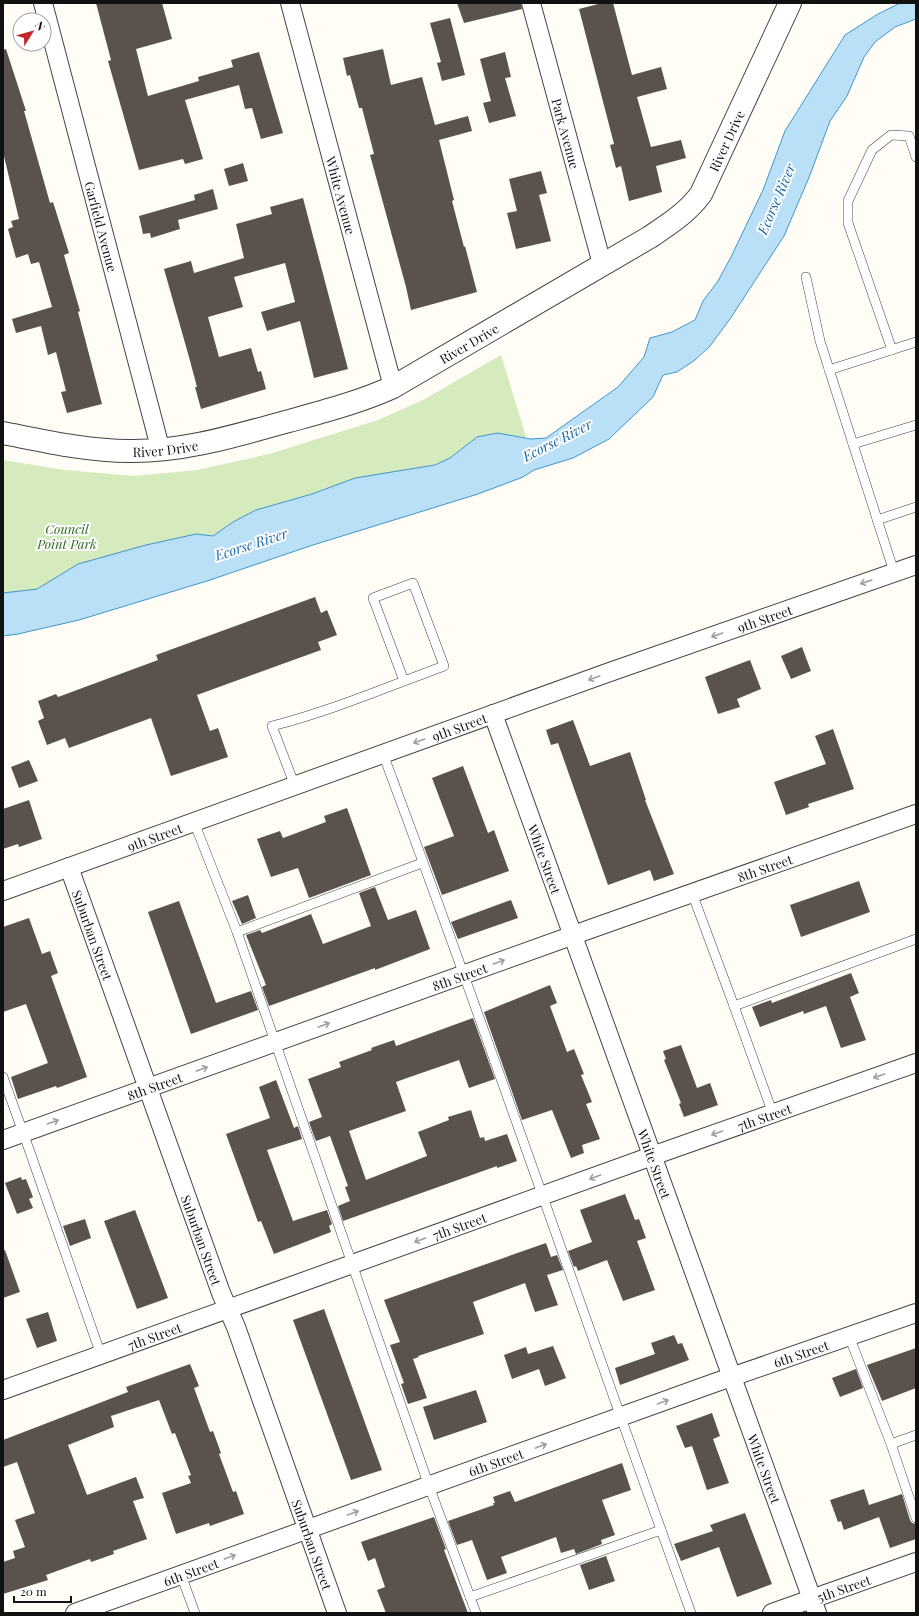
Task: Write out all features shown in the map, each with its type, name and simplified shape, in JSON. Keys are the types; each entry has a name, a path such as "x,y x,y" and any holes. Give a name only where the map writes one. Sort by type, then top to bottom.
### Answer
{"street":[{"name":"Garfield Avenue","path":"43,3 161,451"},
{"name":"White Avenue","path":"290,3 393,387"},
{"name":"Park Avenue","path":"532,3 602,264"},
{"name":"River Drive","path":"3,433 80,447 127,451 161,451 187,447 270,426 360,401 393,387 674,221 693,205 701,194 790,3"},
{"name":"9th Street","path":"3,891 493,714 916,565"},
{"name":"White Street","path":"493,714 814,1606"},
{"name":"8th Street","path":"3,1140 463,974 916,814"},
{"name":"Suburban Street","path":"69,867 227,1309 239,1335 336,1613"},
{"name":"7th Street","path":"3,1390 652,1156 916,1063"},
{"name":"6th Street","path":"75,1613 916,1312"},
{"name":"5th Street","path":"772,1613 814,1606 916,1562"}],"lane":[{"path":"892,350 848,223 848,201 872,150 891,135 909,136 916,157"},
{"path":"806,277 820,341 894,572"},
{"path":"829,370 916,342"},
{"path":"853,444 916,425"},
{"path":"877,520 916,507"},
{"path":"295,786 272,726 306,718 444,666 413,583 373,598 404,681"},
{"path":"383,754 691,1613"},
{"path":"194,822 237,932 429,1486 476,1613"},
{"path":"237,932 422,863"},
{"path":"692,893 773,1114"},
{"path":"734,1006 916,939"},
{"path":"3,1077 24,1132 100,1355"},
{"path":"849,1336 891,1444 916,1518"},
{"path":"891,1444 916,1435"},
{"path":"470,1597 661,1530"},
{"path":"181,1575 194,1613"}],"green space":[{"name":"Council Point Park","path":"501,355 532,456 3,620 3,460 65,470 134,476 197,470 269,454 378,420 423,400"}],"water":[{"name":"Ecorse River","path":"900,3 916,3 916,19 895,27 875,42 864,57 847,96 830,121 810,175 784,236 730,319 710,346 695,360 677,372 663,375 653,397 609,439 573,458 534,470 523,477 478,494 313,545 207,581 79,620 3,636 3,593 37,589 78,564 146,545 196,534 213,536 233,522 256,510 312,494 355,478 435,465 450,458 477,437 497,433 531,439 546,438 618,387 644,357 650,338 672,332 695,320 703,301 718,281 731,257 763,190 785,131 845,35 878,14"}],"building":[{"path":"96,3 162,3 172,39 136,49 148,96 199,81 198,77 233,67 231,60 259,52 283,133 261,139 252,108 245,109 239,85 185,100 203,159 185,164 183,159 139,170 108,61 111,60"},
{"path":"457,3 521,3 522,9 464,23"},
{"path":"602,3 613,3 632,75 661,67 667,89 637,97 651,147 681,140 686,158 656,166 662,192 629,201 621,166 616,168 610,145 614,144 579,9"},
{"path":"450,18 465,75 442,81 437,63 441,62 430,23"},
{"path":"6,49 26,111 24,111 50,203 53,202 69,253 64,255 80,311 78,312 102,404 67,413 61,392 66,391 56,352 48,355 41,326 16,333 12,319 52,307 39,262 31,264 28,254 16,258 8,229 13,227 11,221 19,219 3,152 3,50"},
{"path":"383,49 391,85 422,77 435,125 468,116 472,131 439,140 454,200 452,201 477,292 411,310 370,155 374,154 362,108 359,108 350,75 347,76 343,58"},
{"path":"505,52 511,77 505,78 516,116 489,123 483,103 491,101 480,59"},
{"path":"243,163 248,181 229,186 224,169"},
{"path":"541,171 547,193 539,195 551,241 516,249 507,213 517,211 509,179"},
{"path":"213,189 218,209 178,220 180,229 151,238 150,233 143,234 139,216 195,200 194,195"},
{"path":"303,198 348,369 314,378 300,321 267,331 261,312 295,302 285,263 234,277 243,307 208,317 219,357 251,348 258,372 261,371 266,389 201,409 195,387 197,387 164,269 191,261 194,273 244,258 236,224 272,214 270,207"},
{"path":"315,597 321,613 327,610 337,635 318,642 321,650 197,695 210,731 218,728 228,757 171,776 151,718 69,748 65,738 47,745 38,721 44,718 38,701 56,694 58,697 158,660 156,655"},
{"path":"802,647 811,671 791,679 781,656"},
{"path":"750,660 761,689 737,699 740,707 718,714 705,677"},
{"path":"573,720 590,766 630,752 645,800 674,874 654,881 650,870 608,885 558,743 551,745 546,730"},
{"path":"833,729 854,789 808,804 809,807 786,815 774,782 826,764 815,736"},
{"path":"29,760 38,781 19,788 11,767"},
{"path":"463,766 488,833 494,830 509,871 442,895 424,847 454,836 432,778"},
{"path":"29,800 42,839 19,847 18,844 3,849 3,809"},
{"path":"347,808 371,875 309,898 298,868 271,877 257,839 280,831 283,838 326,822 324,816"},
{"path":"859,881 870,912 801,937 790,905"},
{"path":"375,887 388,920 416,910 430,949 375,970 375,968 269,1006 262,987 266,985 246,935 260,930 262,933 311,914 323,944 371,926 359,893"},
{"path":"248,895 256,918 242,924 232,901"},
{"path":"511,900 518,918 458,939 451,922"},
{"path":"179,901 216,1003 251,991 258,1010 191,1034 148,912"},
{"path":"29,918 42,954 50,951 58,973 51,976 87,1077 57,1088 56,1086 18,1099 11,1077 48,1063 26,1004 3,1012 3,927"},
{"path":"851,973 859,993 850,997 866,1040 841,1048 826,1006 804,1014 803,1011 760,1027 752,1007 771,1000 772,1003"},
{"path":"550,985 557,1003 550,1006 567,1052 574,1049 584,1074 581,1075 592,1102 586,1104 600,1139 582,1145 584,1153 571,1158 552,1110 522,1120 484,1012"},
{"path":"473,1018 495,1079 469,1088 459,1060 407,1078 396,1082 406,1111 349,1131 366,1180 427,1156 418,1132 449,1120 448,1117 471,1110 480,1138 484,1137 485,1141 507,1134 517,1161 497,1168 497,1166 343,1221 338,1206 350,1201 345,1187 348,1186 330,1136 316,1141 314,1136 309,1122 322,1117 308,1079 341,1067 339,1062 372,1050 371,1048 394,1040 396,1046"},
{"path":"681,1045 697,1088 710,1083 718,1105 684,1117 679,1104 681,1103 664,1060 666,1059 663,1051"},
{"path":"276,1080 294,1128 298,1126 302,1139 267,1150 293,1221 327,1210 332,1224 329,1226 331,1232 274,1254 261,1221 258,1222 226,1134 270,1118 259,1087"},
{"path":"21,1177 22,1180 26,1179 33,1197 29,1199 33,1208 17,1214 5,1183"},
{"path":"625,1194 635,1220 639,1219 646,1238 637,1241 655,1290 623,1301 607,1260 578,1271 576,1266 574,1267 568,1251 592,1242 580,1210"},
{"path":"135,1210 168,1298 137,1309 104,1221"},
{"path":"85,1219 91,1238 70,1246 63,1226"},
{"path":"546,1243 551,1257 557,1255 563,1270 547,1275 558,1305 535,1312 525,1283 473,1302 484,1334 413,1359 427,1398 408,1404 401,1384 404,1383 390,1345 400,1342 384,1300"},
{"path":"5,1250 20,1292 3,1298 3,1251"},
{"path":"324,1309 382,1470 351,1480 293,1320"},
{"path":"48,1312 57,1341 37,1348 26,1319"},
{"path":"674,1335 678,1344 682,1343 689,1360 620,1385 615,1368 655,1354 651,1343"},
{"path":"553,1346 566,1378 545,1386 539,1369 512,1379 504,1355 526,1347 528,1354"},
{"path":"916,1348 916,1388 882,1401 867,1365"},
{"path":"190,1364 199,1386 194,1388 210,1432 213,1431 221,1453 219,1454 233,1492 236,1491 244,1514 210,1526 209,1523 176,1534 162,1493 191,1483 188,1476 191,1475 175,1433 172,1434 159,1400 111,1416 114,1427 68,1445 87,1495 136,1477 144,1498 133,1501 147,1539 113,1551 114,1554 91,1562 90,1559 46,1575 48,1580 3,1594 3,1562 15,1558 13,1551 25,1547 15,1520 35,1513 17,1462 3,1467 3,1440 128,1392 126,1387"},
{"path":"856,1369 863,1388 840,1397 832,1378"},
{"path":"476,1390 487,1422 434,1440 423,1407"},
{"path":"712,1413 720,1436 713,1439 729,1483 707,1490 692,1446 685,1448 676,1426"},
{"path":"622,1463 631,1490 602,1500 615,1535 601,1540 602,1544 576,1554 574,1549 561,1553 556,1537 501,1557 507,1573 487,1580 472,1540 457,1545 448,1521 494,1505 493,1503 495,1503 493,1497 510,1491 515,1502"},
{"path":"864,1489 869,1505 902,1494 910,1520 912,1523 916,1524 916,1539 890,1548 879,1517 844,1530 841,1521 838,1522 830,1500"},
{"path":"745,1513 772,1584 737,1597 719,1547 681,1561 674,1544 713,1531 710,1525"},
{"path":"434,1517 446,1549 444,1550 468,1613 386,1613 377,1590 385,1587 375,1558 368,1561 361,1542"},
{"path":"606,1556 615,1581 589,1590 580,1565"}]}
